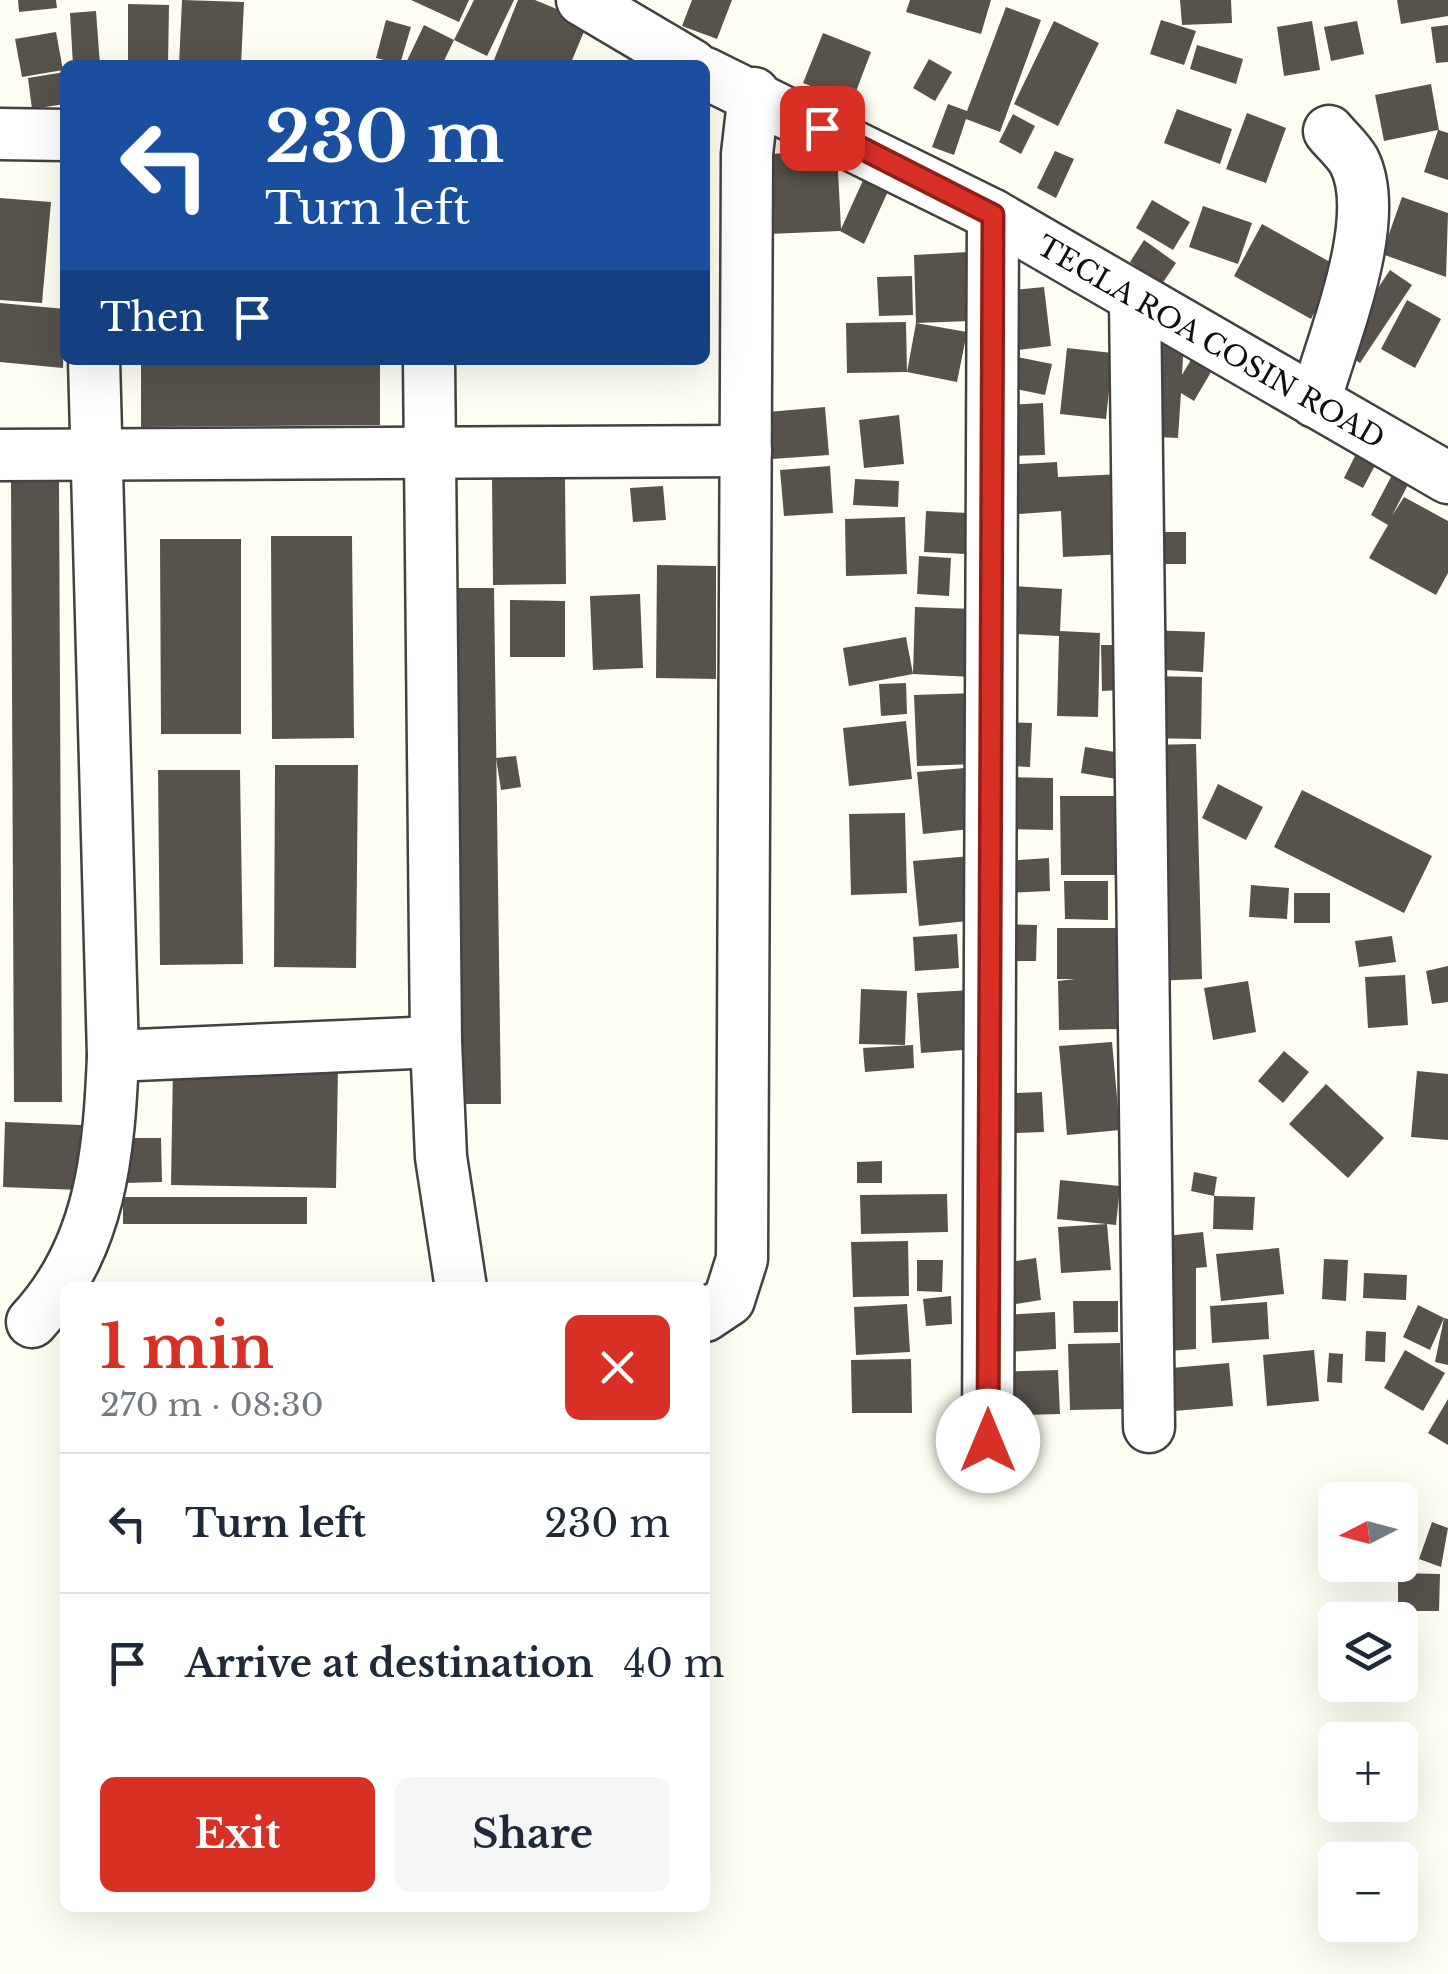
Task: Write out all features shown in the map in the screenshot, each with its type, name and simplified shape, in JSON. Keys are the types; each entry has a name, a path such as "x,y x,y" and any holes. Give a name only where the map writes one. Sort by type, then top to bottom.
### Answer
{"street":[{"name":"TECLA ROA COSIN ROAD","path":"582,0 684,60"},
{"name":"TECLA ROA COSIN ROAD","path":"714,78 993,215 1448,478"},
{"path":"710,1313 729,1300 742,1259 747,154 714,78"},
{"path":"1314,402 1359,248 1364,195 1353,160 1328,131"},
{"path":"0,134 60,136"},
{"path":"988,1441 993,215"},
{"path":"1135,299 1149,1427"},
{"path":"64,1282 90,1221 109,1153 113,1056 94,365"},
{"path":"429,365 436,1042 440,1157 460,1282"},
{"path":"0,455 746,451"},
{"path":"113,1056 436,1042"},
{"path":"32,1321 60,1292"}],"building":[{"path":"18,0 56,0 57,8 19,12"},
{"path":"182,0 244,2 241,60 179,60"},
{"path":"411,0 469,0 459,22"},
{"path":"474,0 514,0 487,56 454,40"},
{"path":"518,0 535,0 588,22 572,60 494,60"},
{"path":"692,0 732,0 717,39 682,26"},
{"path":"910,0 991,0 981,34 906,12"},
{"path":"1180,0 1231,0 1232,23 1182,25"},
{"path":"1397,0 1448,0 1448,16 1401,24"},
{"path":"128,4 169,5 168,60 128,60"},
{"path":"1006,7 1041,20 1000,132 966,119 954,155 932,147 948,104 967,111"},
{"path":"96,11 100,60 73,60 70,13"},
{"path":"386,20 411,27 401,60 376,58"},
{"path":"1161,20 1196,31 1184,65 1150,54"},
{"path":"1054,21 1099,43 1058,126 1014,104"},
{"path":"1312,21 1320,70 1284,76 1277,27"},
{"path":"1357,21 1364,54 1331,61 1324,27"},
{"path":"424,25 454,40 444,60 407,60"},
{"path":"1448,25 1448,62 1436,63 1431,27"},
{"path":"56,32 60,71 22,77 15,39"},
{"path":"823,33 871,52 852,102 803,83"},
{"path":"1197,45 1243,59 1236,84 1190,69"},
{"path":"929,59 952,72 935,101 913,88"},
{"path":"60,73 60,105 32,109 28,78"},
{"path":"1431,84 1439,130 1448,133 1448,180 1424,172 1438,130 1384,141 1375,95"},
{"path":"1177,109 1232,129 1220,164 1164,143"},
{"path":"1247,113 1286,128 1266,183 1226,169"},
{"path":"1013,114 1035,126 1021,154 999,142"},
{"path":"837,151 841,229 865,176 890,187 864,244 840,231 769,234 766,154"},
{"path":"1055,151 1074,159 1056,198 1037,188"},
{"path":"1402,197 1448,213 1446,277 1382,254"},
{"path":"0,198 51,202 42,303 0,300"},
{"path":"1152,200 1190,222 1173,250 1136,228"},
{"path":"1203,206 1252,223 1238,264 1189,247"},
{"path":"1262,224 1339,267 1311,319 1234,276"},
{"path":"1144,240 1176,263 1162,284 1130,262"},
{"path":"968,252 970,321 916,323 914,255"},
{"path":"1390,270 1412,285 1360,363 1338,348"},
{"path":"912,276 913,315 879,316 877,277"},
{"path":"1044,287 1051,346 1001,352 994,292"},
{"path":"1407,300 1441,319 1415,368 1381,349"},
{"path":"0,303 60,309 63,368 0,362"},
{"path":"906,322 907,372 847,373 846,323"},
{"path":"916,323 967,332 957,382 907,372"},
{"path":"1143,338 1184,340 1182,375 1201,343 1221,355 1194,401 1181,393 1178,438 1137,436"},
{"path":"1067,348 1113,353 1106,419 1060,414"},
{"path":"1003,354 1052,364 1045,395 997,385"},
{"path":"141,365 380,365 380,425 141,427"},
{"path":"1043,403 1045,455 1006,456 1004,405"},
{"path":"825,407 829,455 772,459 768,412"},
{"path":"899,415 904,464 864,468 859,420"},
{"path":"1360,446 1380,456 1363,488 1344,478"},
{"path":"1402,456 1418,465 1392,516 1404,497 1448,521 1448,573 1436,595 1369,558 1388,525 1371,515"},
{"path":"1057,462 1058,477 1123,474 1127,554 1063,557 1061,511 1004,515 1000,465"},
{"path":"830,466 833,513 784,516 780,470"},
{"path":"492,479 565,479 566,584 493,585"},
{"path":"855,479 899,481 898,507 853,505"},
{"path":"11,482 59,482 62,1102 14,1102"},
{"path":"663,486 666,520 633,522 630,488"},
{"path":"926,511 968,513 966,554 924,552"},
{"path":"905,517 907,574 846,576 845,519"},
{"path":"1145,532 1186,532 1186,564 1144,564"},
{"path":"271,536 352,536 354,738 272,739"},
{"path":"160,539 241,539 241,734 161,734"},
{"path":"919,556 951,558 949,596 917,594"},
{"path":"657,565 716,566 716,679 656,678"},
{"path":"995,585 1062,589 1060,631 1100,633 1098,717 1057,716 1059,636 993,633"},
{"path":"451,588 494,588 501,1104 459,1104"},
{"path":"640,594 643,668 593,670 590,596"},
{"path":"510,600 565,601 565,657 510,657"},
{"path":"915,607 975,609 972,677 913,674"},
{"path":"1146,630 1205,632 1203,672 1144,669"},
{"path":"906,637 913,674 849,686 843,648"},
{"path":"1101,645 1120,645 1121,690 1102,691"},
{"path":"1143,676 1202,677 1201,739 1142,738"},
{"path":"906,683 907,714 881,716 879,684"},
{"path":"975,693 978,764 917,766 914,695"},
{"path":"906,721 912,779 849,786 843,728"},
{"path":"999,722 1032,723 1030,767 998,765"},
{"path":"1196,744 1202,979 1151,981 1145,745"},
{"path":"1085,747 1127,754 1122,780 1081,773"},
{"path":"516,756 521,787 501,790 496,758"},
{"path":"275,765 358,765 356,968 274,967"},
{"path":"965,768 970,829 923,834 917,772"},
{"path":"158,770 240,770 243,964 160,965"},
{"path":"999,777 1053,778 1053,830 998,829"},
{"path":"1218,784 1263,807 1246,840 1202,818"},
{"path":"1302,790 1432,856 1404,913 1274,847"},
{"path":"1060,796 1124,796 1125,875 1061,875"},
{"path":"905,813 907,893 851,895 849,814"},
{"path":"971,856 977,920 919,926 913,861"},
{"path":"1049,858 1050,891 1006,893 1004,861"},
{"path":"1064,881 1108,881 1108,920 1065,919"},
{"path":"1251,885 1289,888 1287,919 1249,917"},
{"path":"1294,893 1330,893 1330,923 1294,923"},
{"path":"1002,924 1037,925 1036,961 1001,961"},
{"path":"1057,928 1116,928 1117,1029 1059,1030 1058,981 1075,979 1057,979"},
{"path":"957,934 959,968 915,971 913,937"},
{"path":"1392,936 1396,962 1359,967 1355,941"},
{"path":"1448,966 1448,1002 1432,1004 1426,971"},
{"path":"1405,975 1408,1025 1368,1028 1365,977"},
{"path":"1248,981 1256,1032 1213,1040 1204,988"},
{"path":"861,989 907,991 905,1045 859,1044"},
{"path":"973,990 977,1049 921,1053 917,993"},
{"path":"1112,1042 1120,1130 1067,1135 1059,1046"},
{"path":"913,1045 914,1068 865,1072 863,1048"},
{"path":"1284,1051 1309,1072 1283,1103 1258,1081"},
{"path":"173,1065 338,1068 336,1188 171,1185"},
{"path":"1417,1071 1448,1074 1448,1140 1411,1137"},
{"path":"1326,1084 1384,1138 1348,1178 1289,1124"},
{"path":"1042,1092 1044,1132 994,1134 992,1094"},
{"path":"5,1122 81,1125 79,1190 3,1187"},
{"path":"124,1138 161,1138 162,1182 125,1183"},
{"path":"882,1161 882,1183 857,1183 857,1162"},
{"path":"1194,1172 1217,1177 1214,1196 1191,1191"},
{"path":"1060,1180 1120,1186 1116,1225 1057,1219"},
{"path":"947,1194 948,1232 861,1234 860,1195"},
{"path":"1214,1196 1255,1197 1253,1230 1213,1229"},
{"path":"123,1197 307,1197 307,1224 123,1224"},
{"path":"1107,1224 1111,1270 1061,1273 1058,1227"},
{"path":"1203,1232 1207,1267 1196,1268 1196,1349 1154,1352 1148,1238"},
{"path":"908,1241 909,1296 853,1297 851,1242"},
{"path":"1279,1248 1284,1294 1221,1301 1216,1254"},
{"path":"1036,1258 1041,1300 997,1307 991,1265"},
{"path":"1324,1259 1348,1260 1346,1301 1322,1299"},
{"path":"917,1260 943,1260 942,1292 917,1291"},
{"path":"1364,1273 1407,1275 1406,1300 1363,1298"},
{"path":"951,1296 952,1324 926,1326 923,1299"},
{"path":"1073,1301 1118,1301 1118,1332 1074,1333"},
{"path":"1267,1302 1269,1339 1212,1343 1210,1306"},
{"path":"907,1304 910,1352 856,1355 854,1307"},
{"path":"1418,1305 1444,1318 1430,1350 1403,1337"},
{"path":"1055,1312 1056,1349 1007,1352 1005,1315"},
{"path":"1444,1318 1448,1319 1448,1365 1435,1362"},
{"path":"1366,1331 1386,1332 1385,1362 1365,1361"},
{"path":"1120,1343 1122,1409 1070,1410 1068,1344"},
{"path":"1314,1350 1319,1401 1267,1406 1263,1355"},
{"path":"1405,1350 1445,1373 1423,1411 1384,1388"},
{"path":"1329,1353 1343,1354 1342,1383 1327,1382"},
{"path":"911,1359 912,1413 852,1413 851,1360"},
{"path":"1229,1363 1233,1406 1174,1411 1171,1368"},
{"path":"1058,1370 1060,1414 995,1416 993,1372"},
{"path":"1448,1399 1448,1445 1428,1433"},
{"path":"1432,1522 1448,1528 1441,1567 1419,1559"},
{"path":"1418,1573 1440,1574 1439,1611 1418,1611 1418,1602 1398,1602 1398,1582 1418,1582"}],"route":[{"path":"822,128 993,215 988,1441"}]}
